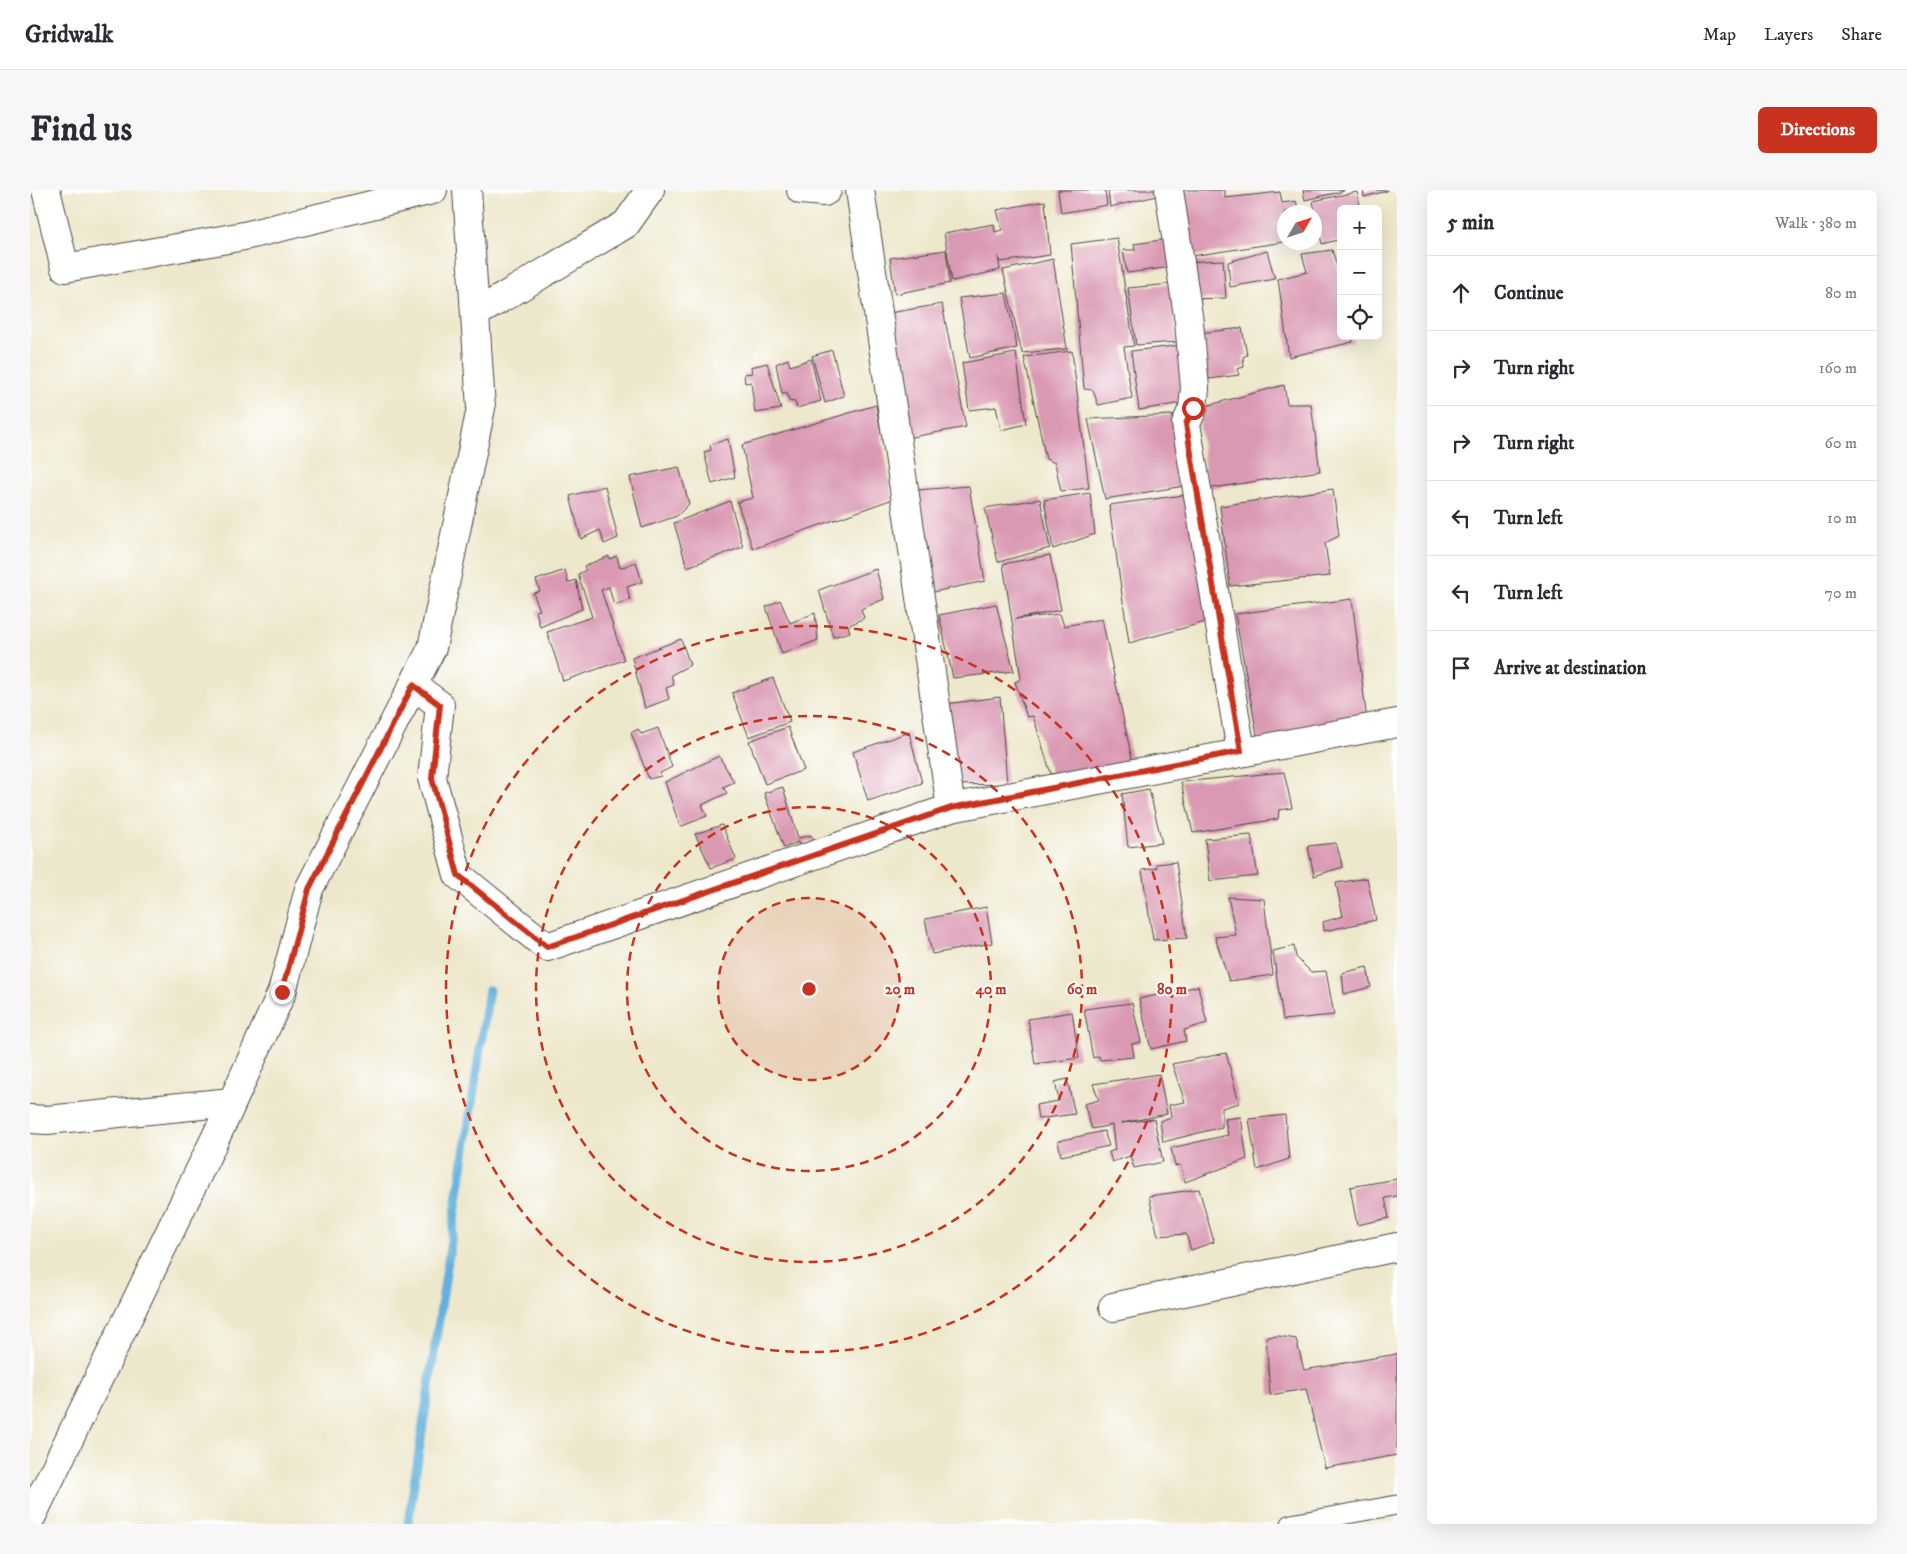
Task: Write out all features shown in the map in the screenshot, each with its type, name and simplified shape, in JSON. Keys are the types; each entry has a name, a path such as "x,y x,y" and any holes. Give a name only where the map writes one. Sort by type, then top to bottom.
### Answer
{"street":[{"path":"42,201 65,268 244,236 433,190"},
{"path":"30,1520 232,1102 282,992 309,889 432,648 481,408 467,190"},
{"path":"475,314 626,224 650,190"},
{"path":"801,190 824,192 827,190"},
{"path":"860,190 951,808"},
{"path":"1168,190 1189,322 1195,388 1193,408 1186,424 1241,751"},
{"path":"413,685 440,705 432,778 458,875 547,947 951,808 1241,751 1397,723"},
{"path":"30,1119 47,1120 232,1102"},
{"path":"1113,1306 1397,1247"}],"lane":[{"path":"1291,1524 1397,1505"}],"building":[{"path":"1058,190 1105,190 1107,205 1061,213"},
{"path":"1108,190 1161,190 1161,195 1110,207"},
{"path":"1174,190 1225,190 1225,198 1280,192 1282,203 1296,201 1297,205 1277,205 1277,243 1185,257"},
{"path":"1303,190 1344,190 1344,191 1305,200"},
{"path":"1363,190 1387,190 1387,191 1364,197"},
{"path":"1357,192 1360,205 1337,205 1337,240 1322,244 1322,205 1314,205 1313,201"},
{"path":"1045,201 1050,255 1000,262 998,256 1000,270 952,281 944,233 994,224 995,232 1002,230 997,210"},
{"path":"1117,238 1134,346 1124,347 1132,398 1098,405 1093,390 1084,389 1071,244"},
{"path":"1168,239 1172,267 1127,273 1123,250 1135,250 1134,244"},
{"path":"946,250 950,283 895,294 890,258"},
{"path":"1332,250 1337,266 1337,340 1353,340 1353,342 1289,357 1278,279 1307,272 1302,254"},
{"path":"1267,251 1275,279 1230,287 1228,262"},
{"path":"1053,259 1067,349 1022,353 1003,270"},
{"path":"1223,260 1226,298 1191,299 1187,262"},
{"path":"1171,284 1177,342 1136,345 1128,288"},
{"path":"1006,293 1017,348 970,358 959,298"},
{"path":"942,304 966,427 907,438 889,313"},
{"path":"1242,328 1247,355 1243,357 1244,367 1237,369 1239,375 1202,380 1199,333"},
{"path":"1183,345 1188,402 1139,410 1131,351"},
{"path":"832,350 844,396 825,403 812,356"},
{"path":"1072,351 1089,488 1061,491 1055,463 1046,459 1024,357"},
{"path":"1016,353 1026,424 1001,430 996,407 969,410 962,363"},
{"path":"788,359 790,366 811,359 821,401 797,408 795,402 789,401 787,393 782,394 776,364"},
{"path":"767,363 781,409 755,413 751,382 745,383 744,374 752,373 751,367"},
{"path":"1284,385 1287,404 1311,404 1320,471 1207,489 1198,408"},
{"path":"876,405 893,499 753,549 737,502 753,498 742,445"},
{"path":"1172,415 1184,486 1105,499 1088,419"},
{"path":"728,439 735,477 712,484 704,452 711,450 710,445"},
{"path":"679,467 689,504 677,516 642,528 630,477"},
{"path":"605,486 618,538 604,544 600,530 581,539 570,496"},
{"path":"969,486 985,581 933,592 917,490"},
{"path":"1333,489 1339,536 1325,543 1330,576 1230,586 1220,506"},
{"path":"1090,493 1095,534 1053,549 1044,500"},
{"path":"1191,494 1213,620 1129,643 1109,505"},
{"path":"1040,499 1050,548 998,562 985,508"},
{"path":"730,501 743,547 687,567 674,523"},
{"path":"1050,555 1061,610 1015,619 1060,614 1064,626 1102,619 1133,764 1051,774 1033,716 1027,717 1015,682 1021,679 1003,564"},
{"path":"609,556 609,559 617,556 620,568 636,562 642,582 627,587 630,600 614,606 609,587 601,590 624,660 563,681 547,632 592,617 578,574 586,570 584,566"},
{"path":"876,569 884,599 861,609 864,618 848,626 850,632 833,637 819,590"},
{"path":"565,570 568,583 576,580 582,609 540,627 536,611 540,610 533,593 540,591 536,580"},
{"path":"1352,599 1367,721 1258,740 1235,614"},
{"path":"780,600 790,623 815,613 818,640 782,654 766,607"},
{"path":"996,604 1014,671 953,678 939,615"},
{"path":"681,639 690,665 671,675 674,685 666,688 669,699 645,708 632,658"},
{"path":"773,678 790,722 749,737 732,693"},
{"path":"1000,697 1007,784 954,785 945,704"},
{"path":"788,727 804,770 765,784 749,741"},
{"path":"658,728 672,767 660,773 661,776 649,779 631,733 638,729 641,734"},
{"path":"909,732 922,783 868,801 853,752"},
{"path":"719,756 734,782 723,787 727,793 702,805 707,816 680,827 665,782"},
{"path":"1284,772 1292,808 1279,810 1278,819 1193,833 1181,782"},
{"path":"783,787 798,838 811,835 814,840 799,845 798,842 784,848 764,793"},
{"path":"1149,789 1162,843 1128,847 1122,794"},
{"path":"722,825 736,859 711,868 695,834"},
{"path":"1251,835 1258,876 1210,881 1205,839"},
{"path":"1336,843 1343,867 1314,876 1308,846"},
{"path":"1176,862 1187,938 1153,940 1142,870 1157,868 1156,864"},
{"path":"1367,878 1376,920 1324,931 1323,922 1343,916 1336,883"},
{"path":"1228,897 1264,899 1273,975 1229,981 1215,937 1236,935"},
{"path":"986,907 992,943 932,954 925,919"},
{"path":"1294,946 1296,957 1311,972 1326,971 1334,1015 1283,1020 1273,951"},
{"path":"1367,967 1371,987 1344,994 1342,973"},
{"path":"1198,986 1207,1023 1184,1030 1186,1041 1151,1049 1139,999"},
{"path":"1132,1003 1141,1042 1132,1044 1134,1057 1100,1060 1099,1056 1093,1058 1084,1009"},
{"path":"1072,1012 1079,1058 1035,1064 1028,1019"},
{"path":"1226,1053 1239,1103 1222,1108 1222,1127 1163,1142 1160,1121 1171,1117 1169,1105 1185,1102 1172,1064"},
{"path":"1159,1074 1167,1114 1122,1123 1154,1119 1163,1162 1134,1168 1130,1156 1112,1162 1109,1152 1115,1150 1112,1125 1092,1129 1084,1104 1099,1100 1093,1084"},
{"path":"1067,1079 1075,1114 1038,1119 1036,1105 1059,1101 1055,1082"},
{"path":"1285,1115 1289,1159 1257,1170 1249,1119"},
{"path":"1241,1117 1247,1159 1185,1182 1180,1165 1175,1166 1171,1148 1228,1135 1225,1119"},
{"path":"1104,1131 1109,1146 1061,1156 1058,1141"},
{"path":"1397,1179 1397,1196 1385,1198 1389,1218 1357,1225 1350,1187"},
{"path":"1199,1189 1214,1242 1191,1250 1186,1234 1158,1236 1149,1196"},
{"path":"1279,1336 1296,1339 1304,1370 1397,1354 1397,1455 1325,1468 1306,1389 1270,1395 1266,1337"}],"waterway":[{"path":"408,1524 489,990"}],"route":[{"path":"282,992 309,889 413,685 440,705 432,778 458,875 547,947 951,808 1241,751 1186,424 1193,408"}]}
